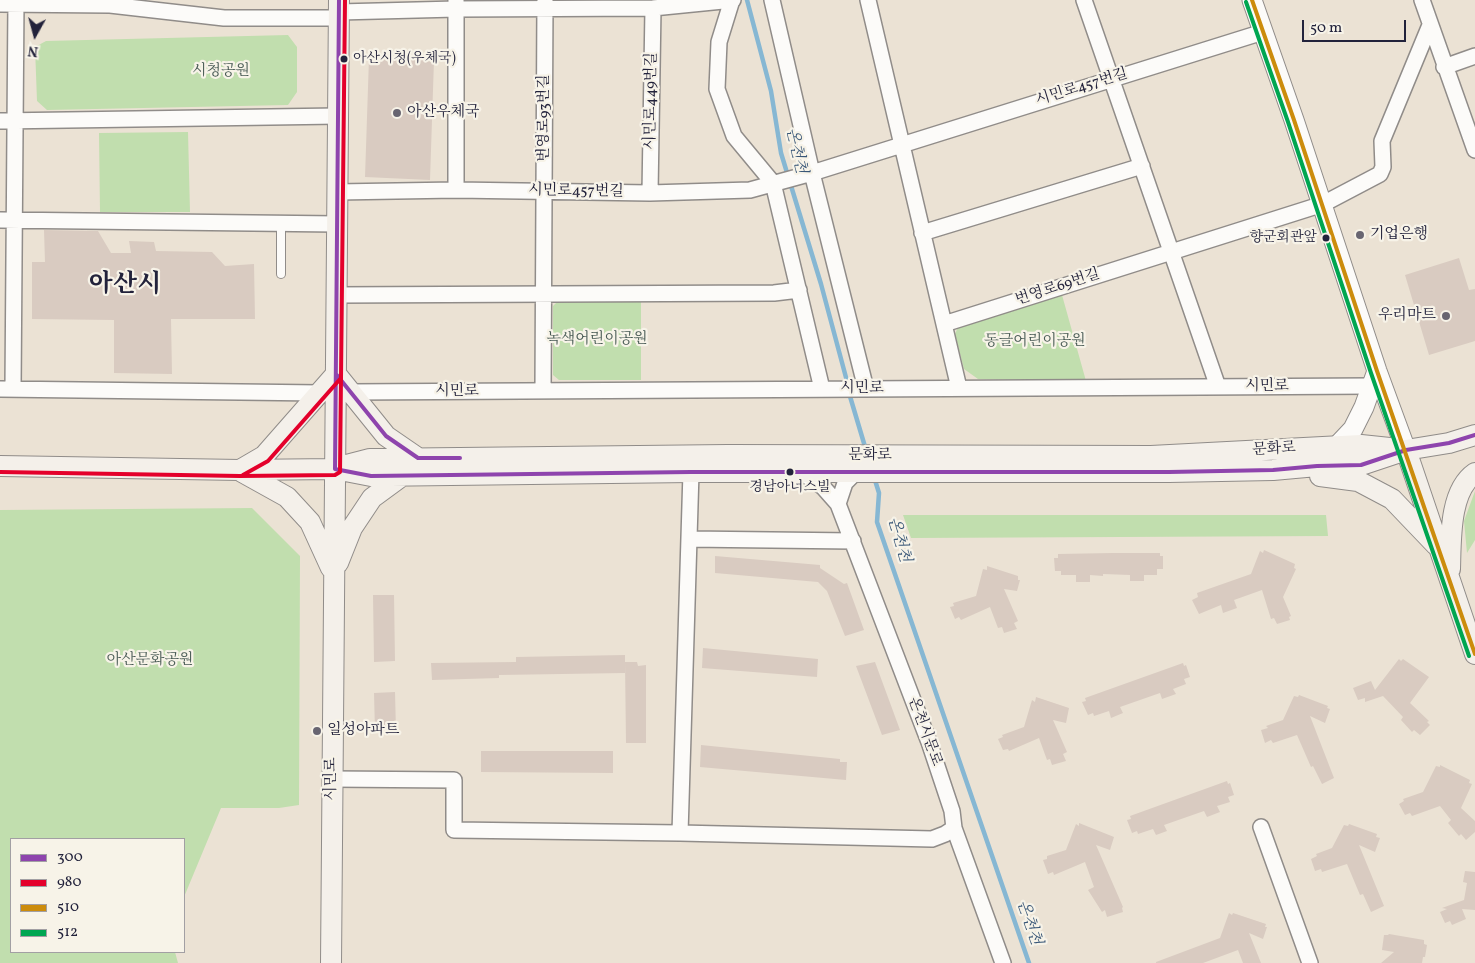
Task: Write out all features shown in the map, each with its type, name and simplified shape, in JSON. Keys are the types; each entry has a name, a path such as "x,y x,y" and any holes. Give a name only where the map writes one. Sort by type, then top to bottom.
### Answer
{"main road":[{"name":"시민로","path":"331,963 339,10"},
{"path":"240,470 264,456 336,374 386,436 418,458"},
{"name":"문화로","path":"883,464 1169,472 1273,470 1361,465 1406,450 1449,443 1475,436"},
{"name":"문화로","path":"883,464 1152,456 1360,445 1406,450"},
{"path":"1406,450 1475,654"},
{"name":"문화로","path":"0,466 240,470 335,468 370,459 728,455 846,471"},
{"path":"846,471 883,464"},
{"name":"문화로","path":"335,468 371,476 846,471"},
{"path":"240,470 288,497 310,522 334,574"},
{"path":"1273,470 1358,481 1392,498 1439,547"},
{"path":"1449,578 1458,496 1470,476 1475,473"},
{"path":"334,574 352,528 372,498 402,476"}],"street":[{"path":"0,4 16,2 110,5 224,18 339,10 456,5 653,8 732,0 719,42 717,89 734,136 773,183 822,389"},
{"path":"772,0 812,173 866,389"},
{"path":"868,0 959,388"},
{"path":"1084,0 1218,387"},
{"path":"1252,0 1323,204 1375,379 1406,450"},
{"path":"16,2 8,121 6,389 320,393"},
{"path":"1425,3 1444,67 1475,150"},
{"path":"456,5 456,190"},
{"name":"번영로93번길","path":"544,391 545,5"},
{"name":"시민로449번길","path":"650,193 653,8"},
{"name":"번영로69번길","path":"944,324 1323,204 1380,174 1383,167 1382,141 1430,25"},
{"name":"시민로457번길","path":"337,192 544,190 650,193 750,190 812,173 1263,32"},
{"path":"1444,67 1475,56"},
{"path":"8,121 338,116"},
{"path":"922,233 1142,166"},
{"path":"7,220 337,224"},
{"path":"336,295 774,294 799,290"},
{"path":"1336,447 1353,429 1364,408 1375,379"},
{"name":"시민로","path":"352,392 1218,387 1375,379"},
{"path":"838,504 846,471"},
{"path":"680,833 691,472"},
{"name":"온천시문로","path":"801,472 823,486 838,504 928,742 952,811 954,828 1003,963"},
{"path":"689,539 853,542"},
{"path":"332,779 454,780 454,830 932,838 954,828"},
{"path":"1261,827 1310,963"}],"lane":[{"path":"281,223 281,274"}],"green space":[{"name":"시청공원","path":"288,35 297,47 297,92 288,105 47,110 37,101 35,47 46,41"},
{"path":"188,132 190,212 100,212 99,133"},
{"name":"동글어린이공원","path":"1062,295 1086,381 978,379 964,369 955,334 959,325"},
{"name":"녹색어린이공원","path":"558,301 641,301 641,380 559,380 553,375 553,306"},
{"path":"1475,491 1475,540 1467,553 1464,521"},
{"name":"아산문화공원","path":"252,508 300,556 299,805 279,808 221,808 185,895 185,838 10,838 10,953 175,953 178,963 0,963 0,510"},
{"path":"903,515 1326,515 1328,536 911,538"}],"building":[{"path":"369,58 434,60 430,180 365,177"},
{"path":"44,230 98,231 111,253 131,253 129,241 154,242 156,251 212,252 225,266 254,264 255,319 171,319 172,374 114,373 114,320 32,319 32,262 45,262"},
{"name":"우리마트","path":"1459,258 1469,290 1475,289 1475,341 1429,355 1405,275"},
{"path":"1264,550 1295,564 1294,568 1296,569 1283,597 1291,616 1289,617 1290,620 1277,624 1274,618 1271,619 1262,590 1234,600 1237,608 1223,613 1221,605 1199,614 1192,600 1198,597 1197,593 1251,574 1260,551 1263,553"},
{"path":"1160,553 1160,556 1163,556 1163,569 1157,569 1157,575 1144,575 1144,581 1130,581 1130,575 1103,574 1103,576 1090,575 1090,582 1076,582 1076,575 1061,575 1061,571 1055,571 1054,558 1058,558 1058,554"},
{"path":"715,556 820,565 820,568 844,584 847,583 864,630 845,636 827,591 818,582 715,573"},
{"path":"987,566 1018,576 1018,580 1020,580 1017,591 1004,589 1018,621 1014,623 1017,629 1004,633 1002,627 998,628 990,607 961,620 959,617 955,619 950,607 954,606 953,603 976,596 983,569 987,570"},
{"path":"373,595 394,595 395,661 374,662"},
{"path":"703,648 818,659 817,677 702,668"},
{"path":"625,655 625,673 499,675 499,678 432,680 431,663 516,662 516,657"},
{"path":"1399,659 1401,661 1403,659 1429,677 1410,703 1429,721 1427,722 1430,725 1420,735 1414,730 1412,732 1401,720 1403,717 1383,696 1365,702 1365,698 1358,700 1353,688 1371,681 1375,690"},
{"path":"625,662 637,662 638,666 646,665 646,743 626,743"},
{"path":"875,662 900,730 882,735 856,666"},
{"path":"1183,663 1184,666 1186,665 1190,677 1184,679 1186,684 1173,689 1176,694 1162,699 1160,693 1120,707 1123,713 1111,718 1109,711 1094,716 1093,713 1088,715 1082,702 1086,701 1085,698"},
{"path":"395,692 396,731 375,731 374,693"},
{"path":"1299,695 1328,706 1327,708 1330,709 1325,723 1310,716 1334,778 1322,784 1313,766 1311,767 1297,735 1273,743 1271,740 1265,743 1261,730 1268,728 1266,726 1283,720 1294,696 1298,697"},
{"path":"1036,697 1069,708 1066,723 1053,720 1067,752 1063,754 1066,761 1052,765 1050,759 1047,760 1039,738 1009,751 1008,749 1003,750 998,739 1003,737 1002,735 1024,727 1032,700 1035,702"},
{"path":"701,745 840,759 840,762 847,762 846,780 700,767"},
{"path":"481,751 613,751 613,773 481,772"},
{"path":"1440,765 1470,780 1469,783 1472,784 1461,808 1475,821 1475,832 1466,840 1461,834 1459,836 1448,823 1451,820 1440,806 1412,816 1410,813 1405,815 1399,804 1404,801 1403,799 1423,792 1436,766 1440,767"},
{"path":"1227,781 1228,784 1230,783 1234,795 1228,797 1230,802 1217,806 1220,812 1207,817 1204,811 1164,825 1167,831 1156,835 1153,829 1138,834 1137,831 1132,833 1127,820 1131,819 1130,816"},
{"path":"1079,823 1114,837 1110,850 1096,845 1123,907 1123,912 1107,917 1105,910 1102,912 1088,890 1094,887 1085,862 1054,875 1053,872 1048,874 1043,860 1047,859 1047,856 1066,850 1076,824 1079,826"},
{"path":"1349,824 1377,834 1376,837 1380,838 1375,852 1359,845 1384,906 1371,912 1363,894 1360,895 1347,864 1322,872 1321,869 1315,871 1311,859 1317,856 1316,854 1332,848 1344,825 1348,826"},
{"path":"1465,871 1475,872 1475,910 1462,909 1466,919 1452,925 1450,921 1445,923 1440,912 1447,909 1442,908 1464,900 1467,883 1463,882"},
{"path":"1229,913 1266,924 1265,927 1267,927 1263,939 1249,933 1261,963 1243,963 1238,950 1203,963 1156,963 1220,938"},
{"path":"1389,934 1424,940 1424,944 1427,945 1422,963 1381,963 1394,952 1382,950 1384,935"}],"waterway":[{"name":"온천천","path":"747,0 771,91 781,153 821,284 848,385"},
{"name":"온천천","path":"849,393 866,450"},
{"name":"온천천","path":"874,477 879,493 877,522 1029,963"}],"transit line":[{"name":"300","path":"339,0 335,469 371,476 691,472 1169,472 1273,470 1361,465 1406,450 1449,443 1475,435"},
{"name":"980","path":"0,472 240,476 335,475 340,472 345,0"},
{"name":"510","path":"1252,0 1475,654"},
{"name":"512","path":"1246,2 1469,656"},
{"name":"300","path":"336,374 386,436 418,458 460,458"},
{"name":"980","path":"243,475 268,461 341,378"}],"place":[{"name":"아산시청(우체국)","path":"344,59"},
{"name":"아산우체국","path":"397,113"},
{"name":"기업은행","path":"1360,235"},
{"name":"향군회관앞","path":"1326,238"},
{"name":"우리마트","path":"1446,316"},
{"name":"경남아너스빌","path":"790,472"},
{"name":"일성아파트","path":"317,731"}],"district":[{"name":"아산시","path":"125,286"}]}
